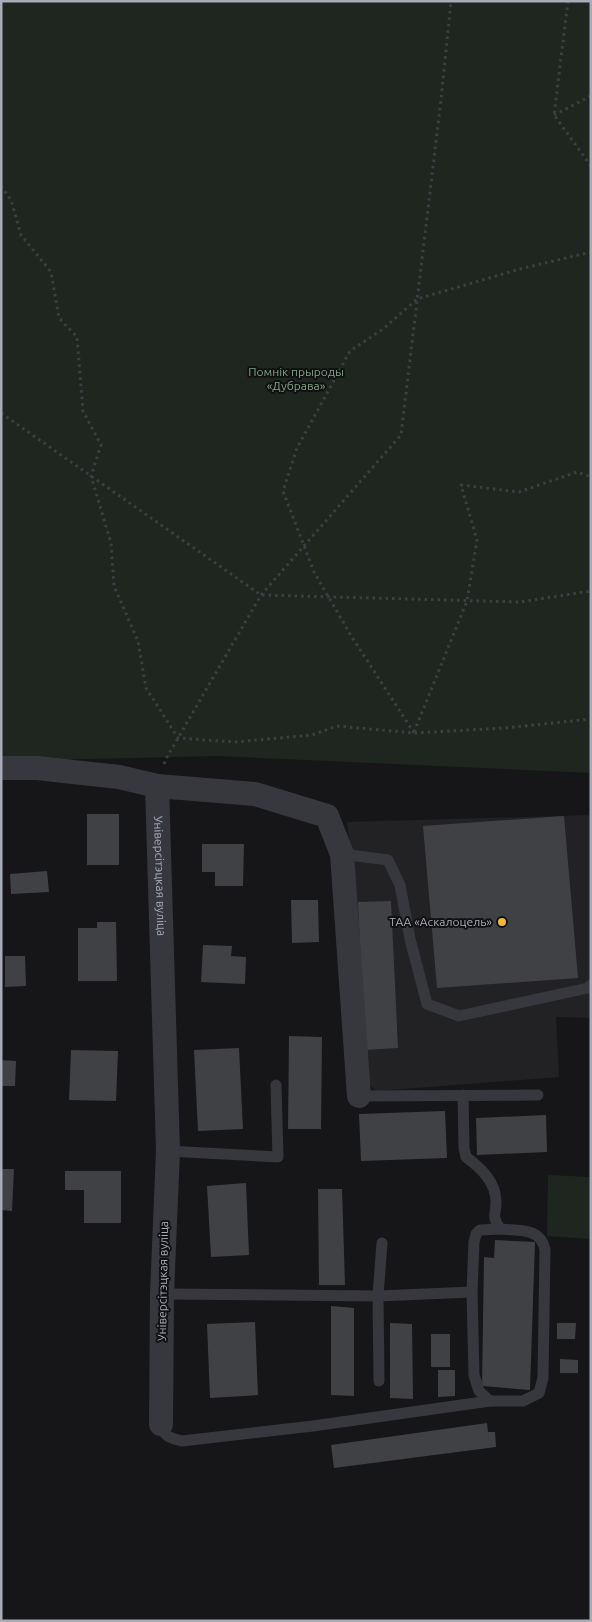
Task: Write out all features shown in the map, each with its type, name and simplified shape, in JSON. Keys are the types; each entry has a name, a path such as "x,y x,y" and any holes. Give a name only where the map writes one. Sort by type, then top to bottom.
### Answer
{"street":[{"path":"1,768 37,768 119,777 156,786 255,794 327,816 342,854 359,1096"},
{"name":"Універсітэцкая вуліца","path":"156,786 168,1151 162,1294 161,1424"}],"lane":[{"path":"342,854 388,860 400,885 410,939 427,1004 459,1016 559,996 588,988 591,985"},
{"path":"168,1151 278,1157 276,1084"},
{"path":"463,1095 464,1148 466,1157 483,1170 492,1185 496,1202 494,1219 500,1228"},
{"path":"359,1096 538,1095"},
{"path":"161,1424 162,1431 168,1438 182,1440 313,1426 490,1400 522,1401 539,1394 543,1378 545,1250 544,1242 540,1236 533,1232 500,1228 480,1230 476,1234 472,1292 474,1375 479,1391 490,1400"},
{"path":"380,1381 378,1296 382,1243"},
{"path":"162,1294 378,1296 472,1292"}],"path":[{"path":"156,786 167,757 260,595 401,435 451,1"},
{"path":"568,1 554,115 591,166"},
{"path":"554,115 591,96"},
{"path":"1,186 11,200 21,235 51,272 59,318 78,337 83,411 101,445 92,476 111,543 114,586 138,641 146,688 178,738"},
{"path":"414,733 350,634 314,572 283,491 296,448 350,351 383,329 417,299 520,269 591,252"},
{"path":"1,413 260,595 520,602 591,592"},
{"path":"414,733 467,601 477,540 461,485 519,492 578,472 591,477"},
{"path":"178,738 235,742 312,735 337,726 414,733 505,728 591,719"}],"shaded area":[{"path":"591,815 591,1018 556,1017 559,1077 376,1091 366,1081 351,854 347,822"}],"green space":[{"name":"Помнік прыроды «Дубрава»","path":"1,1 591,1 591,773 217,756 1,761"},
{"path":"548,1175 591,1177 591,1239 547,1236"}],"building":[{"path":"87,814 119,814 119,865 87,865"},
{"name":"ТАА «Аскалоцель»","path":"564,816 578,978 437,988 423,826"},
{"path":"202,844 244,844 243,886 215,886 215,872 202,872"},
{"path":"47,871 49,892 11,894 10,874"},
{"path":"291,900 318,900 319,942 292,943"},
{"path":"391,901 398,1048 365,1050 358,902"},
{"path":"97,922 116,922 117,981 78,981 78,928 97,928"},
{"path":"203,945 232,946 231,956 246,957 245,984 201,982"},
{"path":"5,956 25,956 26,986 5,987"},
{"path":"289,1036 322,1037 321,1129 288,1129"},
{"path":"239,1048 243,1129 198,1131 194,1050"},
{"path":"71,1050 118,1051 116,1101 69,1100"},
{"path":"1,1060 16,1061 15,1086 1,1086"},
{"path":"445,1111 447,1158 361,1161 359,1114"},
{"path":"546,1115 547,1152 477,1155 476,1118"},
{"path":"1,1169 14,1169 12,1211 1,1210"},
{"path":"65,1171 121,1171 121,1223 84,1223 84,1190 65,1190"},
{"path":"246,1183 249,1255 211,1257 207,1186"},
{"path":"318,1189 342,1189 345,1285 319,1285"},
{"path":"495,1240 535,1242 530,1390 482,1386 484,1257 494,1258"},
{"path":"331,1306 354,1308 354,1396 331,1395"},
{"path":"255,1322 258,1395 210,1398 207,1324"},
{"path":"390,1323 412,1324 413,1399 390,1398"},
{"path":"557,1323 576,1323 575,1339 557,1339"},
{"path":"431,1334 450,1334 450,1367 431,1367"},
{"path":"560,1359 578,1360 578,1373 560,1373"},
{"path":"438,1370 455,1370 455,1396 438,1397"},
{"path":"487,1423 488,1432 495,1432 496,1447 334,1468 331,1445"}],"place":[{"name":"ТАА «Аскалоцель»","path":"502,922"}]}
